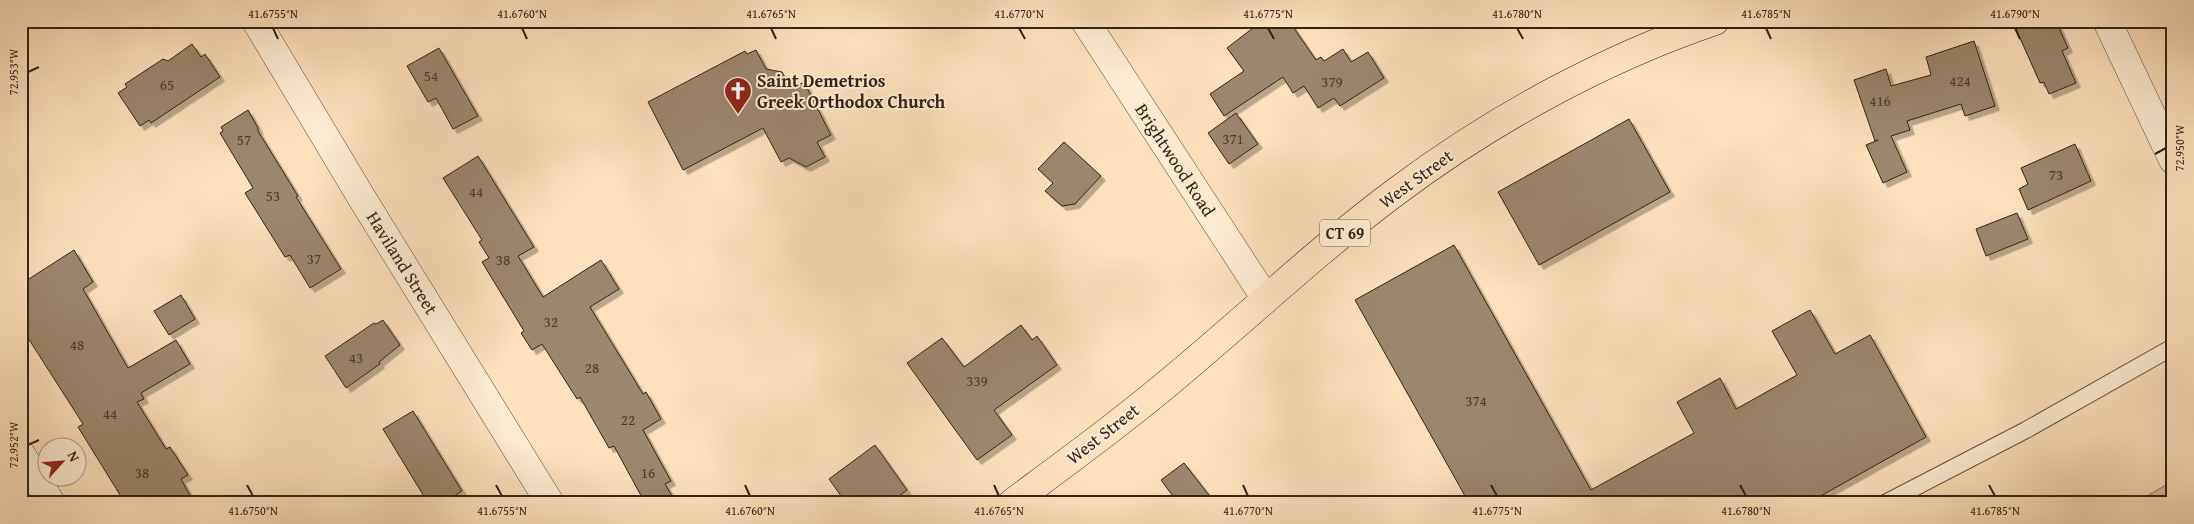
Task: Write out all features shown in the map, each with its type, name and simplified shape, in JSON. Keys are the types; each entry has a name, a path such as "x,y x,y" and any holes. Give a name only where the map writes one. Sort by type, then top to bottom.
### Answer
{"main road":[{"name":"West Street","path":"1018,501 1118,424 1396,192 1452,152 1540,99 1660,40 1715,21"}],"street":[{"name":"Haviland Street","path":"256,21 360,195 550,503"},
{"name":"Brightwood Road","path":"1085,21 1266,299"},
{"path":"2107,21 2173,160"},
{"path":"21,454 51,503"}],"lane":[{"path":"1885,503 2026,430 2173,347"}],"shaded area":[{"path":"2173,481 2173,503 2135,503"}],"building":[{"path":"1262,21 1289,21 1316,60 1321,57 1324,61 1343,49 1351,62 1368,52 1384,78 1340,106 1334,98 1318,108 1304,86 1293,93 1283,77 1224,116 1210,94 1244,71 1227,48"},
{"path":"2033,21 2056,21 2068,48 2062,51 2076,83 2049,94 2044,82 2040,83 2016,29"},
{"path":"1974,41 1995,106 1965,116 1961,104 1907,121 1910,130 1891,136 1907,172 1883,183 1866,145 1878,140 1875,141 1854,80 1886,69 1891,86 1931,75 1926,57"},
{"path":"192,44 201,57 205,54 220,77 151,123 149,120 140,126 118,93 127,87 125,84 163,59 168,61"},
{"path":"439,48 478,116 453,129 436,98 428,102 407,66"},
{"name":"Saint Demetrios Greek Orthodox Church","path":"756,50 766,69 782,72 791,89 804,82 831,135 817,142 825,157 806,167 789,158 781,162 763,128 683,170 648,102 745,51 747,54"},
{"path":"248,110 258,131 298,196 296,197 341,269 310,288 290,255 285,257 245,193 253,188 220,133 223,131 221,127"},
{"path":"1236,113 1258,144 1229,164 1208,133"},
{"path":"1629,119 1670,192 1539,265 1498,192"},
{"path":"1064,142 1101,176 1075,204 1062,206 1045,191 1053,183 1038,169"},
{"path":"2075,144 2091,181 2028,210 2019,189 2028,184 2021,168"},
{"path":"478,156 534,247 518,256 543,297 601,260 619,289 590,307 643,394 646,392 661,419 643,430 671,481 665,484 676,503 645,503 614,446 609,448 580,397 577,399 542,344 532,350 521,333 524,331 482,262 489,258 479,242 482,240 443,178"},
{"path":"2017,213 2028,239 1986,256 1976,229"},
{"path":"1454,245 1591,490 1694,433 1677,402 1720,378 1736,409 1797,375 1772,331 1810,310 1835,354 1870,335 1926,437 1808,503 1469,503 1355,300"},
{"path":"74,250 93,282 83,289 128,368 176,340 190,364 141,393 144,399 137,402 166,449 170,447 188,475 181,479 194,503 125,503 88,443 88,436 84,436 78,427 83,424 21,327 21,284"},
{"path":"181,295 195,319 169,335 154,311"},
{"path":"383,320 400,345 379,362 380,364 346,388 325,356 374,323 376,324"},
{"path":"1021,325 1032,340 1037,336 1057,365 994,410 1012,435 977,460 907,363 942,338 964,367"},
{"path":"413,411 462,491 443,503 428,503 383,429"},
{"path":"875,445 907,490 890,503 846,503 829,479"},
{"path":"1184,463 1215,503 1178,503 1161,480"}],"place":[{"name":"Saint Demetrios Greek Orthodox Church","path":"738,115"}]}
